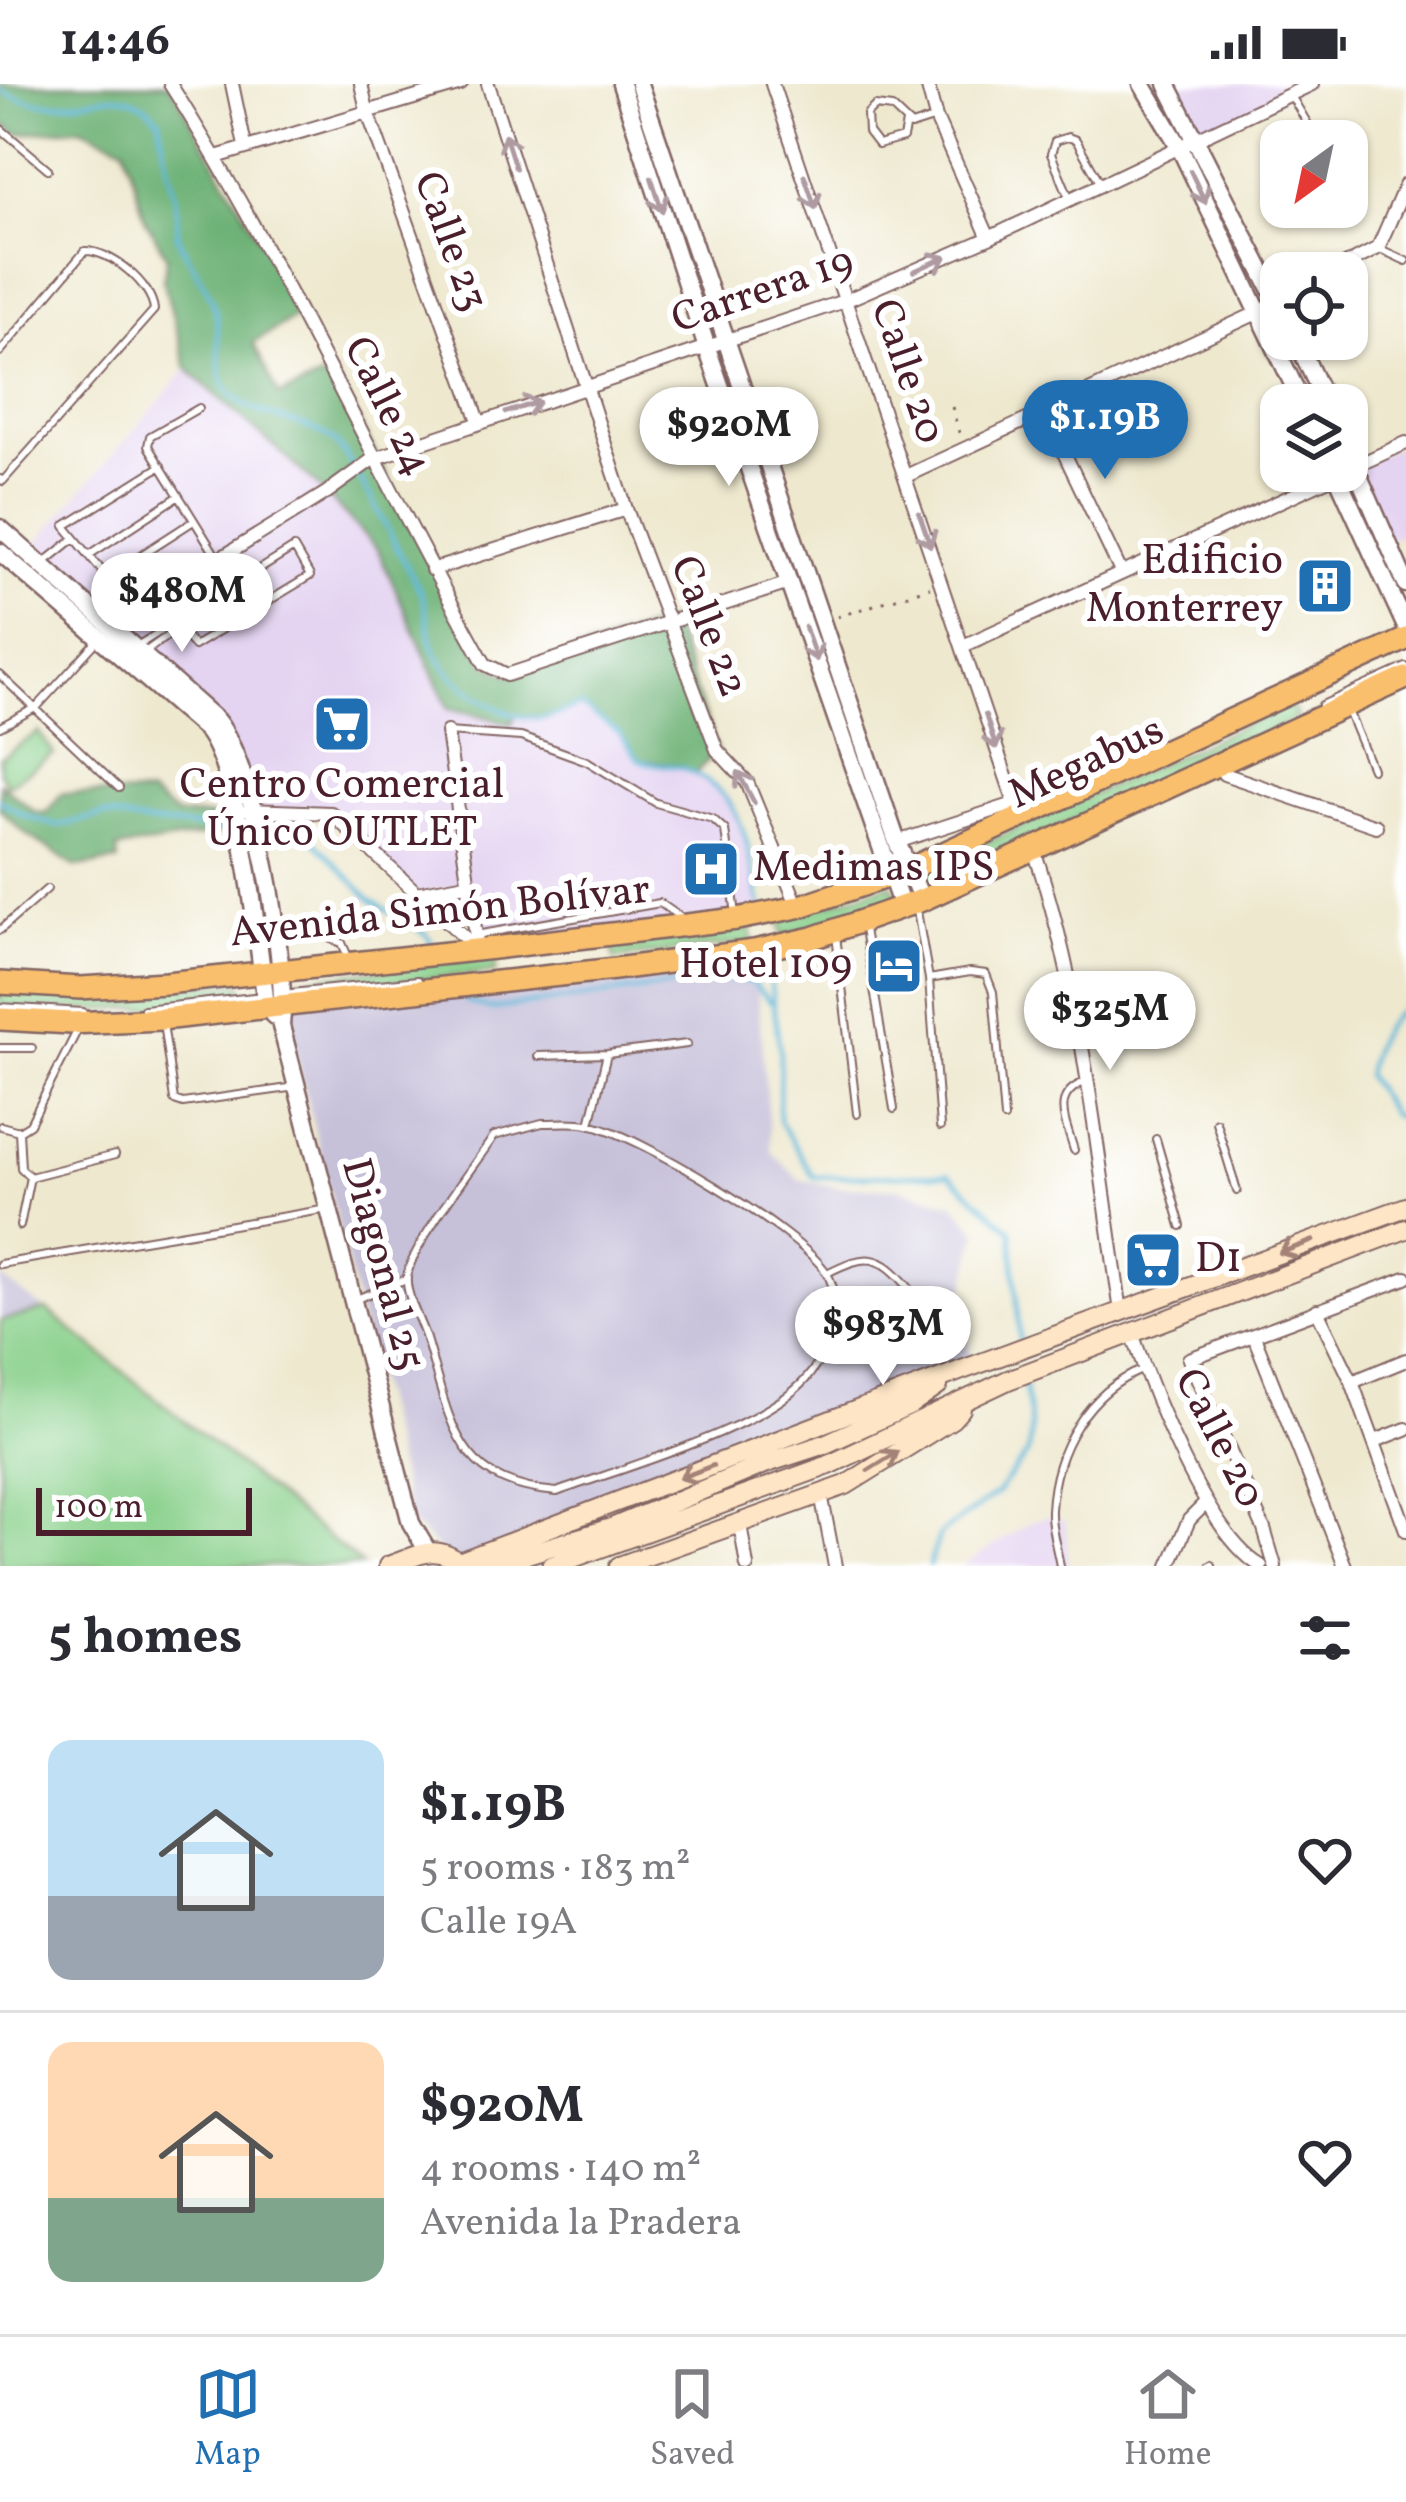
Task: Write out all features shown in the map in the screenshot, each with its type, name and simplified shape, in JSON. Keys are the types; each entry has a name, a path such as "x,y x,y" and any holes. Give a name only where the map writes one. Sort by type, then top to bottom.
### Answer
{"main road":[{"name":"Avenida Simón Bolívar","path":"0,987 274,992 426,984 836,932 863,923 1017,811 1406,640"},
{"name":"Avenida Simón Bolívar","path":"0,1019 81,1023 162,1019 274,992 350,962 420,960 469,949 745,921 906,891 1034,850 1406,678"},
{"path":"406,1560 441,1552 461,1564 999,1356 1406,1207"},
{"path":"551,1566 829,1465 1008,1380 1406,1229"},
{"path":"489,1566 614,1527 825,1444 910,1405 962,1370"},
{"path":"619,1566 846,1485 952,1419 975,1395"}],"street":[{"name":"Calle 24","path":"170,84 302,313 373,459 485,664 507,676 670,620"},
{"path":"232,84 245,146"},
{"name":"Calle 23","path":"361,84 479,421"},
{"path":"216,158 461,84"},
{"name":"Calle 22","path":"488,84 626,509 717,750 747,782 785,913"},
{"path":"621,84 789,583 906,891"},
{"path":"639,84 825,621 897,842 906,891"},
{"name":"Calle 20","path":"772,84 944,583 1017,811"},
{"path":"927,84 989,238"},
{"path":"1142,84 1179,146 1292,384"},
{"path":"1167,84 1260,263"},
{"name":"Carrera 19","path":"99,638 373,459 847,300 1312,84"},
{"path":"1368,253 1378,248 1406,184"},
{"path":"907,476 1260,312"},
{"path":"1045,413 1121,572"},
{"path":"1368,460 1406,443"},
{"path":"963,646 1298,492"},
{"path":"1352,492 1406,626"},
{"path":"1356,492 1406,584"},
{"path":"432,570 626,509"},
{"path":"0,529 41,565 99,638 138,651 226,732 240,761 245,815 241,848 274,992"},
{"path":"0,552 214,740 260,845 281,943 274,992"},
{"path":"670,620 789,583"},
{"path":"447,732 469,949"},
{"path":"1220,764 1223,774 1376,826"},
{"path":"897,842 1017,811"},
{"path":"245,815 331,813 469,949"},
{"path":"1034,850 1055,917 1088,1081 1120,1311"},
{"path":"417,893 466,884"},
{"name":"Diagonal 25","path":"274,992 411,1522 406,1560"},
{"path":"1275,1566 1264,1529 1189,1359 1406,1278"},
{"path":"1317,1310 1352,1382 1406,1530"},
{"name":"Calle 20","path":"1132,1333 1206,1503 1261,1566"},
{"path":"1254,1336 1345,1566"},
{"path":"1352,1382 1406,1360"},
{"path":"1375,1441 1406,1429"},
{"path":"821,1494 835,1566"},
{"path":"1168,1566 1190,1520 1206,1503"},
{"path":"740,1524 747,1566"}],"lane":[{"path":"1290,94 1304,120"},
{"path":"906,123 903,138 878,145 868,132 867,114 875,106 892,108 911,127 937,118"},
{"path":"0,128 48,169"},
{"path":"1070,199 1051,154 1055,141 1076,140 1101,184"},
{"path":"1378,248 1406,260"},
{"path":"0,352 85,250 103,252 154,300 154,310 3,481 0,478"},
{"path":"199,408 150,436 148,446 218,559"},
{"path":"160,466 65,526 107,577 192,521"},
{"path":"89,555 179,496"},
{"path":"41,565 75,538"},
{"path":"294,548 310,576 194,646 178,628 138,651 294,548"},
{"path":"0,727 38,707 99,638"},
{"name":"Megabus","path":"906,891 1406,649"},
{"name":"Megabus","path":"784,940 906,891 1406,667"},
{"path":"0,674 118,788"},
{"path":"1346,707 1372,769"},
{"path":"447,732 520,737 587,761 656,803 713,819 725,830 745,921 469,949"},
{"path":"0,930 47,889"},
{"path":"906,891 929,979 940,1127"},
{"path":"863,923 894,1109"},
{"path":"836,932 857,1114"},
{"path":"331,939 342,943 350,962"},
{"path":"0,1007 115,1012 274,992 420,960"},
{"path":"929,979 986,974 993,992 1004,1118"},
{"path":"162,1019 174,1100 183,1103 297,1088"},
{"path":"0,1125 19,1131 30,1124 81,1023"},
{"path":"538,1055 607,1054 687,1044"},
{"path":"0,1048 32,1048"},
{"path":"590,1124 607,1054"},
{"path":"1074,1150 1064,1115 1065,1095 1072,1086 1088,1081"},
{"path":"1216,1122 1237,1191"},
{"path":"542,1123 590,1124 645,1147 735,1197 827,1273 835,1311 828,1345 810,1376 776,1407 557,1492 529,1490 489,1473 456,1440 406,1279 419,1248 494,1136 542,1123"},
{"path":"19,1131 21,1168 30,1177"},
{"path":"1156,1139 1181,1226"},
{"path":"30,1177 115,1155"},
{"path":"20,1226 30,1177"},
{"path":"0,1264 329,1209"},
{"path":"827,1273 854,1259 875,1258 895,1270 909,1288"},
{"path":"353,1301 406,1279"},
{"path":"1060,1566 1051,1509 1058,1472 1074,1431 1096,1399 1117,1380 1144,1369"}],"path":[{"path":"952,407 964,449"},
{"path":"825,621 944,583"}],"shaded area":[{"path":"1167,84 1312,84 1196,137"},
{"name":"Centro Comercial Único OUTLET","path":"187,369 316,484 378,550 449,709 476,712 489,720 516,715 536,718 581,706 619,733 639,760 679,766 716,785 734,804 763,914 478,950 466,884 417,893 331,813 253,810 244,774 28,553"},
{"path":"1406,443 1406,532 1387,541 1366,492 1368,461"},
{"path":"754,951 771,1151 798,1179 838,1187 898,1188 955,1204 978,1232 960,1310 973,1366 459,1562 411,1523 284,1004"},
{"path":"0,1277 46,1310 0,1321"},
{"path":"1047,1517 1065,1521 1069,1566 963,1566 1029,1523"}],"green space":[{"path":"0,84 170,84 302,313 253,343 279,396 333,373 485,663 508,675 670,620 717,750 695,774 679,766 639,760 619,733 582,706 546,718 516,715 511,724 449,709 378,550 316,484 187,369 163,280 167,257 145,219 125,147 81,127 17,134 0,121"},
{"path":"1290,704 1297,718 919,892 911,877"},
{"path":"39,732 54,754 8,785 0,773 0,758"},
{"path":"0,783 34,811 46,813 62,793 150,795 176,815 218,817 223,829 222,833 117,849 118,861 76,867 0,809"},
{"path":"892,884 899,901 783,936 779,919"},
{"path":"750,926 753,942 614,959 612,944"},
{"path":"495,956 496,972 298,992 296,979"},
{"path":"242,983 243,999 92,1010 0,1007 0,991"},
{"path":"46,1310 363,1566 0,1566 0,1321"}],"waterway":[{"path":"0,91 55,103 130,98 160,120 177,236 215,309 221,376 231,394 257,411 321,432 342,450 420,591 433,646 461,684 490,704 521,716 547,717 581,706 619,733 639,760 685,769 722,794 741,825 761,905"},
{"path":"0,800 24,815 57,826 104,815 232,830"},
{"path":"243,831 303,835 314,841 371,900 427,935 434,947"},
{"path":"767,958 780,1051 779,1121 814,1177 949,1174 1012,1231 1020,1345"},
{"path":"462,993 467,1001 490,1009 722,979 752,982 770,1002"},
{"path":"1406,1005 1379,1036 1366,1075 1391,1114 1406,1121"},
{"path":"929,1566 940,1534 996,1494 1028,1453 1031,1427 1024,1380"}],"place":[{"name":"Edificio Monterrey","path":"1325,586"},
{"name":"Centro Comercial Único OUTLET","path":"342,724"},
{"name":"Medimas IPS","path":"711,869"},
{"name":"Hotel 109","path":"894,966"},
{"name":"D1","path":"1153,1260"}]}
